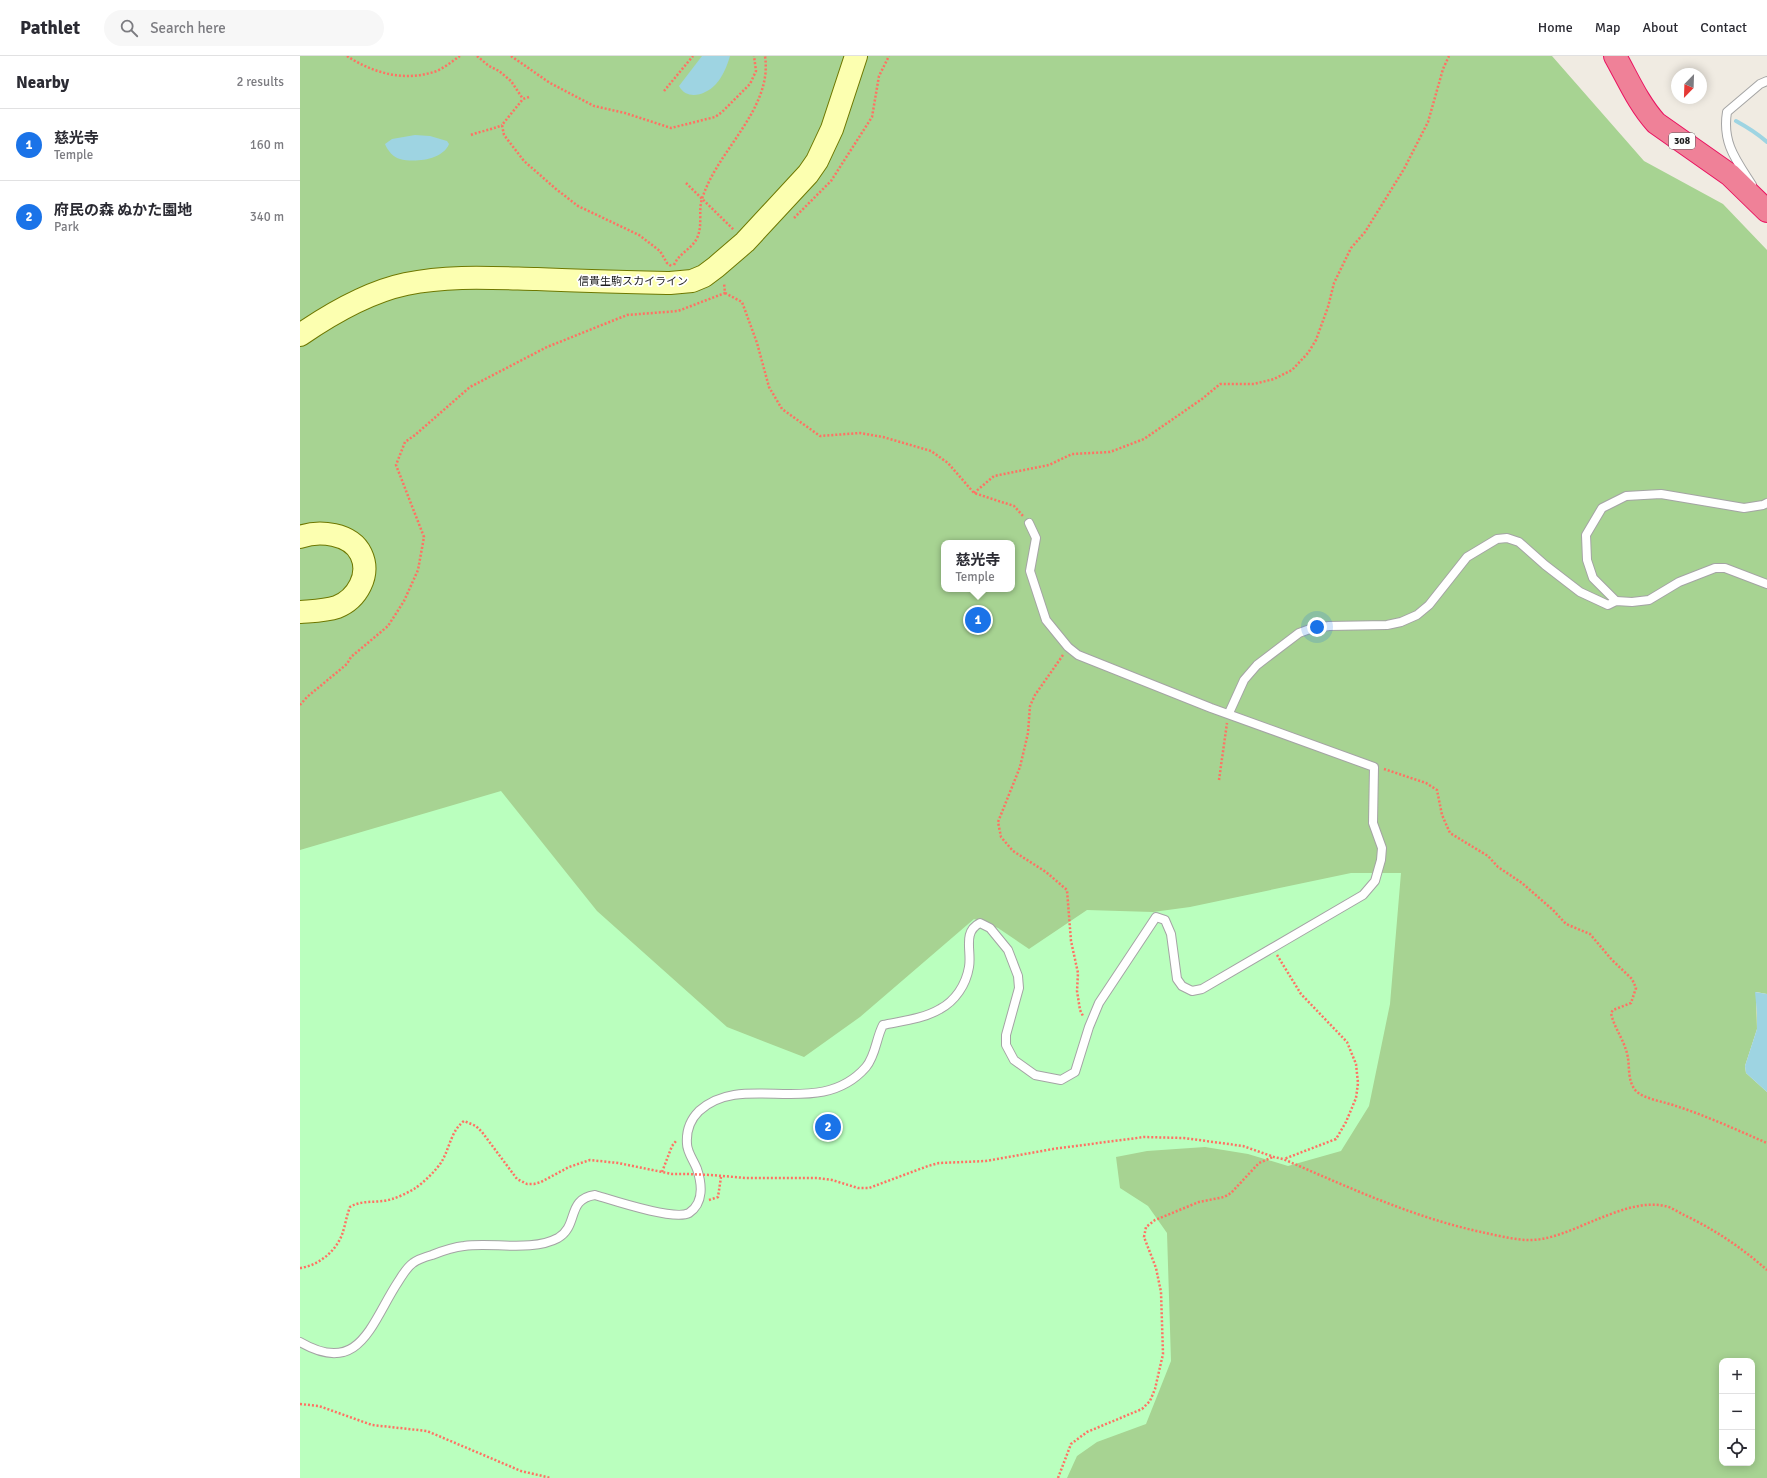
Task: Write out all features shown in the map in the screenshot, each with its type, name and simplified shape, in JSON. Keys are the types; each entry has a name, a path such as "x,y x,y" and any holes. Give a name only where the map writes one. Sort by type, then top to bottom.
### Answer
{"highway":[{"name":"308","path":"1615,56 1648,115 1656,123 1730,175 1767,210"}],"street":[{"name":"信貴生駒スカイライン","path":"300,335 345,307 369,296 405,284 435,279 474,277 670,283 692,281 704,276 745,242 793,191 817,161 832,129 856,56"},
{"path":"300,537 327,533 344,539 350,542 360,554 364,568 362,582 358,591 346,602 337,607 300,612"}],"lane":[{"path":"1767,81 1760,84 1727,112 1724,126 1727,143 1767,210"},
{"path":"1616,601 1593,578 1587,560 1586,535 1602,508 1626,496 1661,494 1744,508 1767,503"},
{"path":"300,1342 326,1354 340,1354 347,1352 370,1330 395,1287 413,1262 443,1251 464,1246 519,1246 541,1243 558,1238 567,1230 579,1201 586,1196 595,1195 648,1210 678,1215 688,1213 697,1205 702,1195 697,1170 686,1145 688,1126 695,1115 708,1103 747,1093 815,1094 834,1089 849,1082 866,1066 873,1056 878,1034 883,1025 926,1016 941,1009 958,994 966,980 969,967 969,937 973,926 980,923 990,928 1008,950 1018,976 1019,988 1006,1040 1006,1045 1014,1060 1035,1075 1061,1080 1075,1072 1089,1027 1099,1003 1156,917 1165,920 1171,934 1177,979 1182,986 1192,992 1202,988 1349,904 1362,895 1375,881 1379,871 1382,848 1373,823 1374,767 1154,686 1078,655 1068,647 1046,620 1030,571 1035,553 1036,538 1029,522"},
{"path":"1229,713 1244,680 1257,665 1299,632 1329,626 1387,626 1417,615 1429,605 1467,557 1497,539 1507,538 1519,542 1566,583 1595,600 1608,605 1616,601 1632,602 1649,600 1679,582 1715,568 1725,568 1767,584"}],"path":[{"path":"347,56 387,75 416,76 432,73 460,56"},
{"path":"478,56 489,66 499,71 511,81 523,100"},
{"path":"511,56 550,83 594,106 625,113 671,128 715,117 722,112 750,84 756,72 754,56"},
{"path":"664,91 693,56"},
{"path":"502,126 504,135 524,161 556,189 578,206 639,235 660,251 667,263 673,268 677,257 694,244 698,236 702,199 724,154 738,135 762,90 766,79 765,56"},
{"path":"974,493 994,476 1049,464 1072,454 1110,452 1144,439 1196,403 1220,384 1254,384 1274,379 1292,370 1308,353 1316,340 1328,307 1334,283 1351,248 1365,232 1404,169 1425,129 1449,56"},
{"path":"471,135 502,126 523,100 529,97"},
{"path":"686,183 745,242"},
{"path":"725,293 742,302 757,343 769,387 782,409 820,436 860,433 883,437 931,450 948,463 974,493 1014,506 1029,522"},
{"path":"300,705 307,697 347,664 351,657 388,626 404,601 418,570 424,537 396,465 405,442 438,415"},
{"path":"1068,647 1035,695 1030,706 1028,733 1020,767 998,822 1001,837 1013,851 1046,872 1067,890 1071,941 1078,973 1077,991 1080,1010 1089,1027"},
{"path":"1219,780 1229,713"},
{"path":"1374,767 1391,770 1426,783 1437,790 1442,815 1450,833 1488,856 1498,868 1522,883 1553,910 1566,924 1590,934 1612,960 1632,979 1636,988 1631,1003 1613,1010 1611,1013 1613,1023 1627,1050 1632,1085 1637,1092 1676,1106 1767,1143"},
{"path":"1272,947 1301,994 1347,1042 1356,1064 1358,1083 1356,1098 1346,1122 1336,1139 1283,1159"},
{"path":"300,1268 323,1260 332,1251 341,1238 350,1207 366,1201 391,1200 414,1189 433,1172 442,1162 457,1126 464,1121 476,1126 517,1179 527,1184 541,1182 569,1167 590,1160 618,1163 662,1172 711,1176 817,1178 832,1180 858,1188 869,1188 939,1163 986,1161 1053,1149 1144,1137 1184,1138 1236,1145 1283,1159 1371,1197 1447,1224 1489,1234 1525,1240 1542,1239 1626,1210 1646,1205 1666,1206 1704,1224 1730,1241 1767,1270"},
{"path":"662,1172 672,1146 688,1126"},
{"path":"1058,1478 1071,1444 1087,1432 1142,1409 1150,1401 1155,1389 1163,1354 1161,1292 1156,1268 1144,1237 1146,1227 1155,1220 1199,1202 1224,1197 1231,1193 1259,1163 1274,1157"},
{"path":"697,1205 718,1197 722,1176"},
{"path":"300,1404 319,1406 372,1425 427,1432 521,1471 551,1478"}],"green space":[{"path":"300,56 1552,56 1644,161 1723,204 1767,250 1767,994 1756,992 1757,1029 1745,1066 1746,1073 1767,1092 1767,1478 300,1478"},
{"path":"501,791 597,911 727,1027 804,1057 860,1017 974,919 998,928 1029,949 1087,910 1153,912 1190,907 1351,873 1401,873 1390,1004 1369,1106 1341,1151 1288,1166 1248,1154 1205,1147 1147,1151 1116,1157 1120,1188 1148,1206 1167,1233 1171,1361 1146,1424 1097,1442 1077,1456 1067,1478 300,1478 300,850"}],"water":[{"path":"702,56 730,56 723,74 712,88 697,95 687,94 682,91 679,86"},
{"path":"415,135 430,136 447,141 449,144 441,154 435,157 413,161 395,157 385,144 392,139"},
{"path":"1755,992 1767,994 1767,1092 1746,1073 1745,1066 1757,1029"}],"waterway":[{"path":"1736,121 1767,142"}],"place":[{"name":"慈光寺","path":"978,620"},
{"name":"府民の森 ぬかた園地","path":"828,1127"}]}
